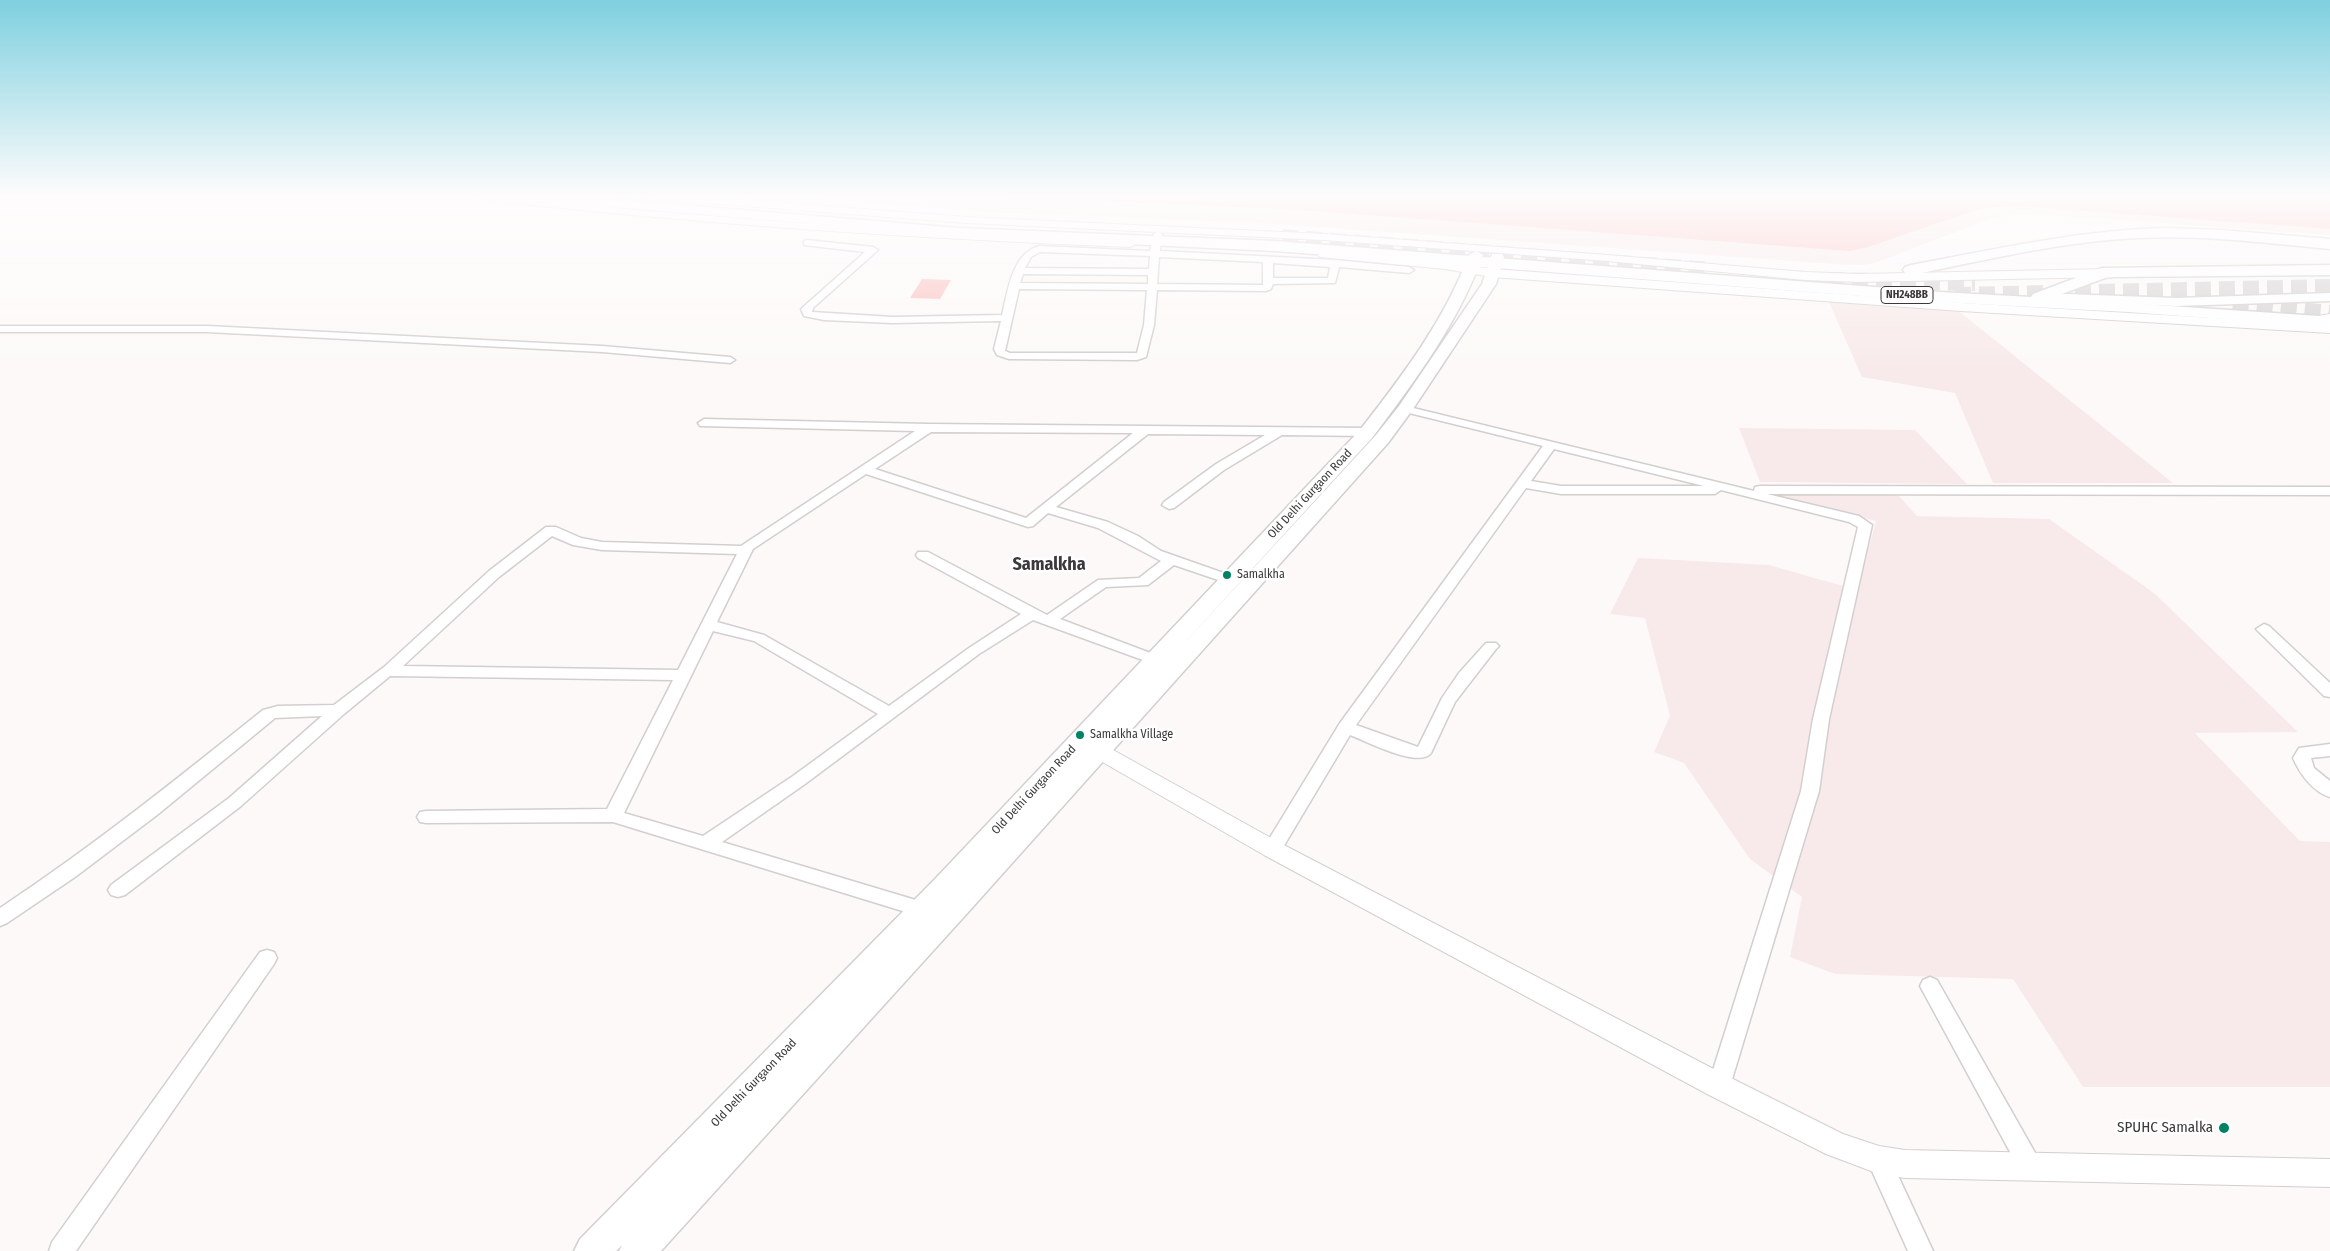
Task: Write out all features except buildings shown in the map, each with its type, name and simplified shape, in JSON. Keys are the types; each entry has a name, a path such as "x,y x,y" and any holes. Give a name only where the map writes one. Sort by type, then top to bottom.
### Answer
{"highway":[{"name":"NH248BB","path":"1353,253 1485,266 1930,297 2128,307 2327,323"},
{"path":"1911,270 2001,253"},
{"name":"NH248BB","path":"1485,266 2039,297 2108,273 2330,270"}],"main road":[{"name":"Old Delhi Gurgaon Road","path":"640,1233 922,909 1230,580 1372,435 1406,409 1485,266"},
{"name":"Old Delhi Gurgaon Road","path":"592,1251 640,1233 1099,751 1372,435 1447,318 1485,266"},
{"path":"2039,297 2176,302 2330,297"}],"street":[{"path":"869,253 809,306 806,310 808,314 824,317 892,320 1007,318"},
{"path":"1029,253 1016,286 999,349 1001,354 1004,355 1140,356 1143,352 1153,287 1155,253"},
{"path":"1226,253 1268,259 1409,270"},
{"path":"1545,253 1805,276 1858,278 2108,273"},
{"path":"1016,286 1265,288 1268,287 1268,259"},
{"path":"1268,282 1332,281 1335,263"},
{"path":"1485,266 1611,280 1952,306 2327,323"},
{"path":"1021,271 1154,272"},
{"path":"0,328 207,329 602,349 730,360"},
{"path":"1406,409 1854,518 1863,523 1865,528 1821,719 1810,791 1719,1086"},
{"path":"704,423 1372,435"},
{"path":"613,816 745,550 928,428"},
{"path":"866,470 1026,523 1048,509 1144,431"},
{"path":"1169,505 1220,467 1278,432"},
{"path":"1272,848 1346,727 1551,444"},
{"path":"1522,483 1554,489 1588,491 2330,491"},
{"path":"1048,509 1103,525 1171,560 1230,580"},
{"path":"118,890 235,802 338,710 388,671 494,574 551,530 578,542 602,546 745,550"},
{"path":"923,555 1032,614 1156,660"},
{"path":"1049,620 1103,583 1142,582 1171,560"},
{"path":"704,844 799,780 974,651 1032,614"},
{"path":"708,625 759,638 889,713"},
{"path":"2264,629 2330,692"},
{"path":"1346,727 1411,752 1422,753 1441,712 1473,665 1491,646"},
{"path":"388,671 684,675"},
{"path":"0,918 68,872 151,810 269,714 278,711 338,710"},
{"path":"2330,750 2305,752 2302,758 2308,770 2330,791"},
{"path":"1099,751 1272,848 1719,1086 1836,1145 1879,1160 1905,1164 2330,1172"},
{"path":"426,817 613,816 922,909"},
{"path":"61,1251 267,958"},
{"path":"1930,986 2030,1166"},
{"path":"1879,1160 1921,1251"}],"shaded area":[{"path":"1687,253 1900,253 1872,264 1850,265"},
{"path":"922,279 951,280 940,299 910,298"},
{"path":"1828,300 1956,309 2173,483 1993,483 1955,393 1862,377"},
{"path":"1739,428 1915,430 1967,484 1760,482"},
{"path":"1772,495 1898,495 1917,516 2049,519 2154,593 2298,732 2195,733 2300,841 2330,842 2330,1087 2083,1087 2013,979 1835,974 1790,957 1802,897 1750,859 1684,763 1654,752 1670,716 1645,618 1610,614 1638,558 1769,565 1857,590 1876,521"}],"tunnel":[{"path":"1495,253 1711,270"},
{"path":"1828,280 1975,283"},
{"path":"1955,295 2330,287"},
{"path":"1753,288 1835,294"},
{"path":"2233,303 2330,313"}],"place":[{"name":"Samalkha","path":"1227,575"},
{"name":"Samalkha Village","path":"1080,735"},
{"name":"SPUHC Samalka","path":"2224,1128"}],"district":[{"name":"Samalkha","path":"1049,565"}]}
